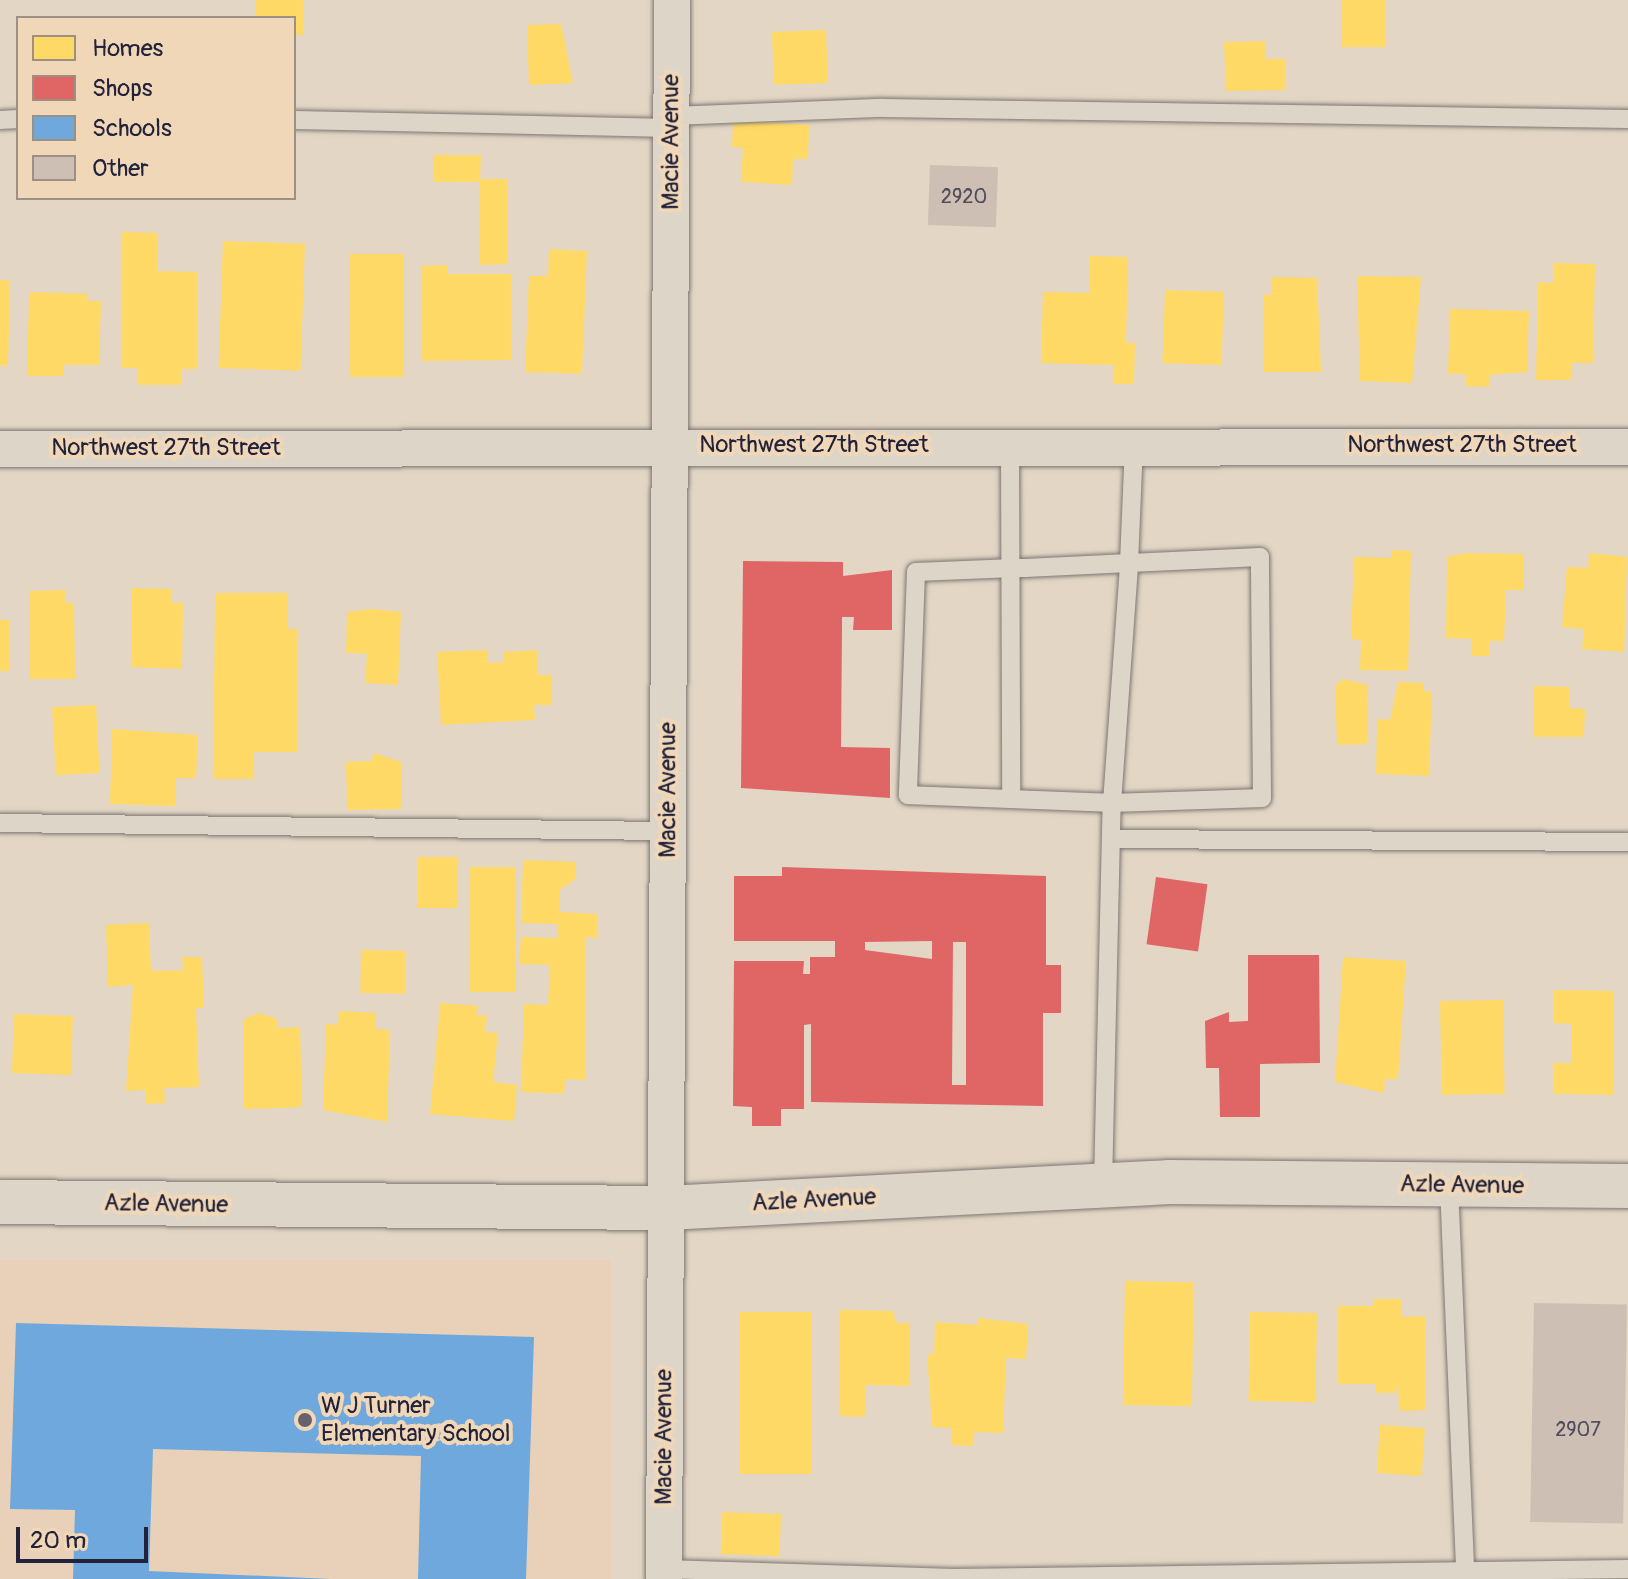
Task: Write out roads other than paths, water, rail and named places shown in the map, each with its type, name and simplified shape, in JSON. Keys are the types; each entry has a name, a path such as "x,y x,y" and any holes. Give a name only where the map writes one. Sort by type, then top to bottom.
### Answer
{"main road":[{"name":"Azle Avenue","path":"0,1202 666,1208 1103,1185 1628,1186"}],"street":[{"name":"Macie Avenue","path":"664,1574 672,0"},
{"name":"Northwest 27th Street","path":"0,449 1134,444 1628,447"}],"lane":[{"path":"296,120 671,122 883,108 1628,119"},
{"path":"1103,1185 1112,803 1134,444"},
{"path":"1010,445 1014,568 1011,799"},
{"path":"1260,557 1262,798 1112,803 908,795 916,572 1129,563 1260,557"},
{"path":"0,823 668,831"},
{"path":"1111,839 1628,842"},
{"path":"1449,1185 1465,1570"},
{"path":"664,1574 954,1578 1628,1569"}],"place":[{"name":"W J Turner Elementary School","path":"305,1420"}]}
